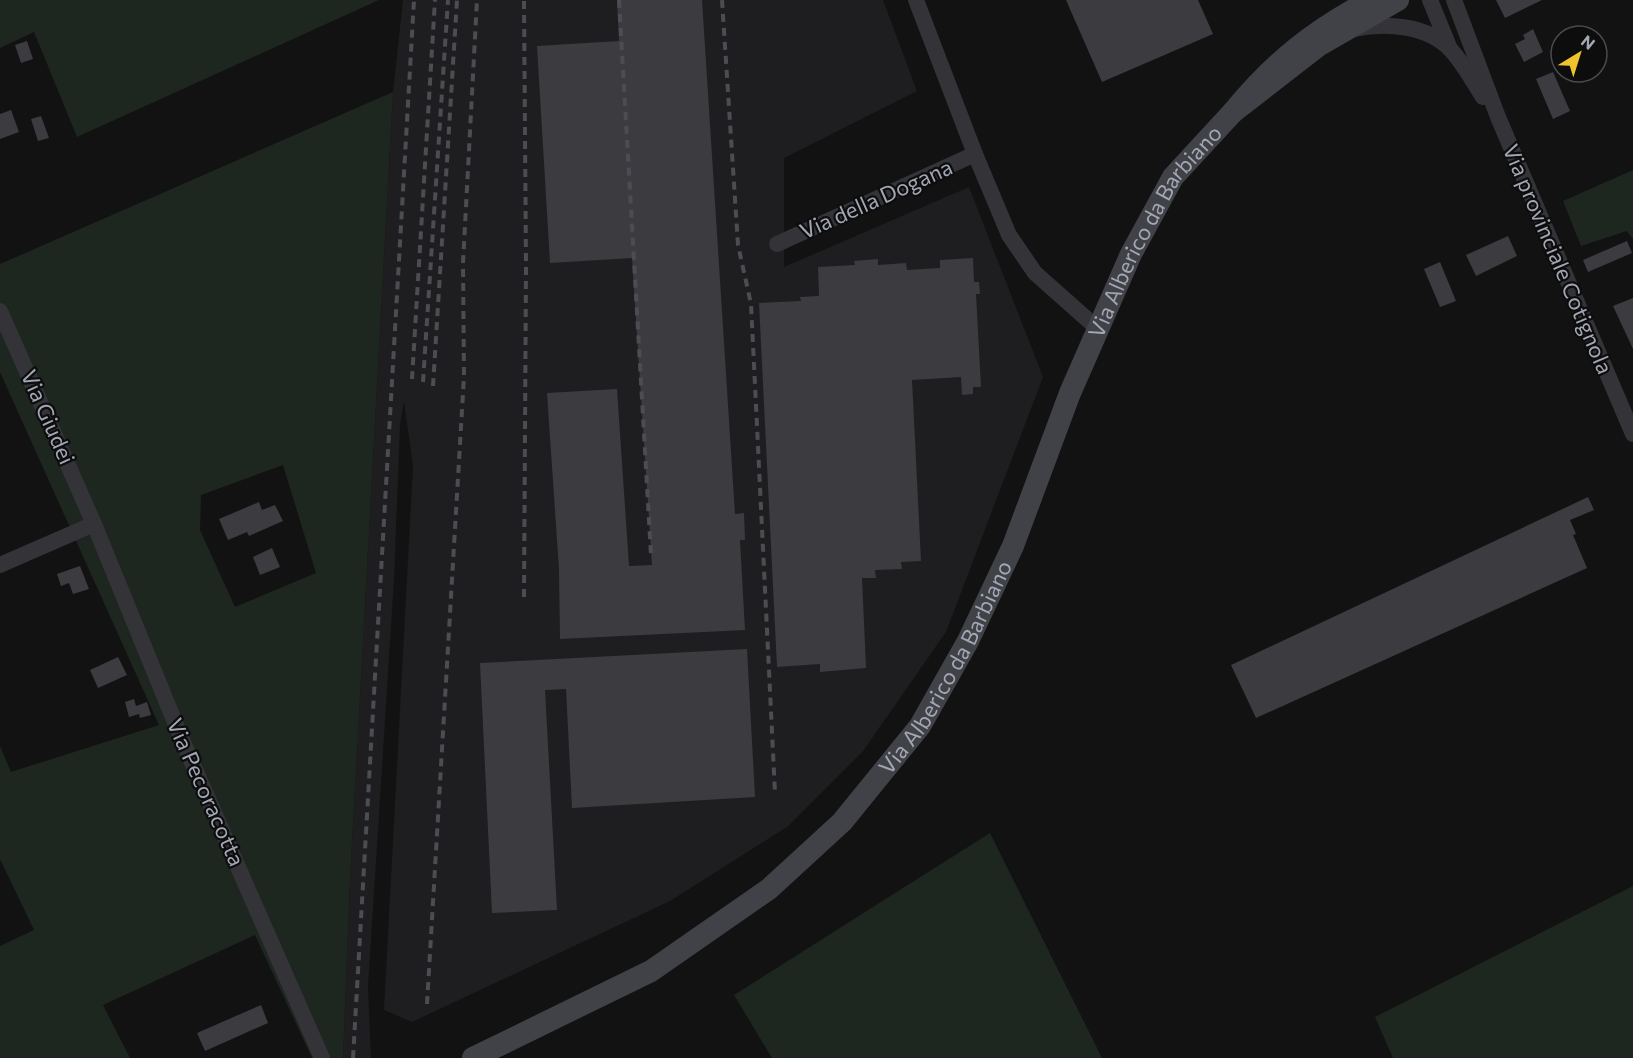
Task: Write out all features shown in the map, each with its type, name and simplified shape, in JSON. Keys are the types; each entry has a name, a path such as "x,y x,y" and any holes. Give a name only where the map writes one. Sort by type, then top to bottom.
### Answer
{"main road":[{"name":"Via Alberico da Barbiano","path":"472,1058 651,971 769,889 842,822 920,726 968,641 1013,546 1097,328 1131,254 1173,177 1278,62 1335,19 1371,0"},
{"name":"Via Alberico da Barbiano","path":"1233,111 1333,37 1398,0"}],"street":[{"name":"Via della Dogana","path":"916,0 975,154 1010,235 1035,273 1097,328"},
{"name":"Via provinciale Cotignola","path":"1430,0 1450,49 1498,117"},
{"name":"Via provinciale Cotignola","path":"1454,0 1498,117 1633,434"},
{"name":"Via provinciale Cotignola","path":"1333,37 1371,25 1398,26 1419,31 1450,49"},
{"name":"Via della Dogana","path":"777,244 975,154"},
{"name":"Via Giudei","path":"0,311 94,524"},
{"path":"0,565 94,524"},
{"name":"Via Pecoracotta","path":"94,524 183,742 322,1058"}],"shaded area":[{"path":"0,0 379,0 77,137 34,32 0,48"},
{"path":"403,0 883,0 917,91 784,158 784,267 969,187 1043,377 946,632 863,751 787,827 670,901 412,1022 384,1010 413,466 404,401 400,425 394,579 368,986 371,1058 343,1058 350,880 393,92"},
{"path":"393,92 350,880 343,1058 312,1058 255,935 103,1005 130,1058 0,1058 0,946 34,930 0,859 0,746 11,772 159,725 0,372 0,264","holes":["283,465 316,573 235,607 200,530 201,495"]},
{"path":"1633,170 1633,239 1627,231 1581,246 1563,201"},
{"path":"990,833 1102,1058 772,1058 734,995"},
{"path":"1633,886 1633,1058 1393,1058 1375,1017"}],"building":[{"path":"617,0 702,0 735,514 744,513 745,540 740,540 745,630 560,639 559,569 547,393 617,389 629,566 652,565 632,258 550,263 537,46 619,41"},
{"path":"1066,0 1198,0 1213,34 1102,82"},
{"path":"1496,0 1542,0 1505,18"},
{"path":"1533,29 1543,52 1524,62 1515,44 1525,39 1523,35"},
{"path":"27,41 33,59 21,63 15,45"},
{"path":"1549,74 1549,84 1558,84 1570,111 1553,119 1536,79"},
{"path":"11,110 19,132 0,139 0,114"},
{"path":"41,116 49,138 38,141 31,119"},
{"path":"1508,236 1517,256 1476,276 1466,255"},
{"path":"1627,241 1632,253 1588,272 1583,260"},
{"path":"973,258 974,282 979,282 980,294 976,294 981,387 973,387 973,394 962,395 961,377 912,380 921,561 901,562 902,569 875,570 876,578 862,578 866,668 820,672 820,664 777,667 759,303 801,301 800,297 819,296 818,267 855,265 854,261 878,259 878,265 906,263 907,270 940,268 940,260"},
{"path":"1440,262 1456,301 1440,307 1424,269"},
{"path":"1633,298 1633,349 1613,306"},
{"path":"1588,497 1594,510 1570,520 1576,534 1573,535 1587,568 1256,718 1231,665"},
{"path":"259,502 262,510 275,505 283,521 249,536 247,532 228,540 219,519"},
{"path":"272,548 280,567 260,575 253,557"},
{"path":"80,566 89,589 73,594 69,583 61,586 57,574"},
{"path":"747,649 755,797 572,808 566,689 545,690 557,910 492,913 480,663"},
{"path":"118,657 127,675 98,688 90,670"},
{"path":"134,699 136,706 147,702 151,715 140,718 139,714 129,717 125,702"},
{"path":"261,1005 268,1023 205,1051 197,1033"}],"railway":[{"path":"353,1058 414,0"},
{"path":"412,379 435,0"},
{"path":"423,382 448,0"},
{"path":"433,386 457,0"},
{"path":"427,1004 464,376 463,263 477,0"},
{"path":"524,0 526,267 524,597"},
{"path":"619,0 651,555"},
{"path":"722,0 738,245 751,304 775,793"}]}
